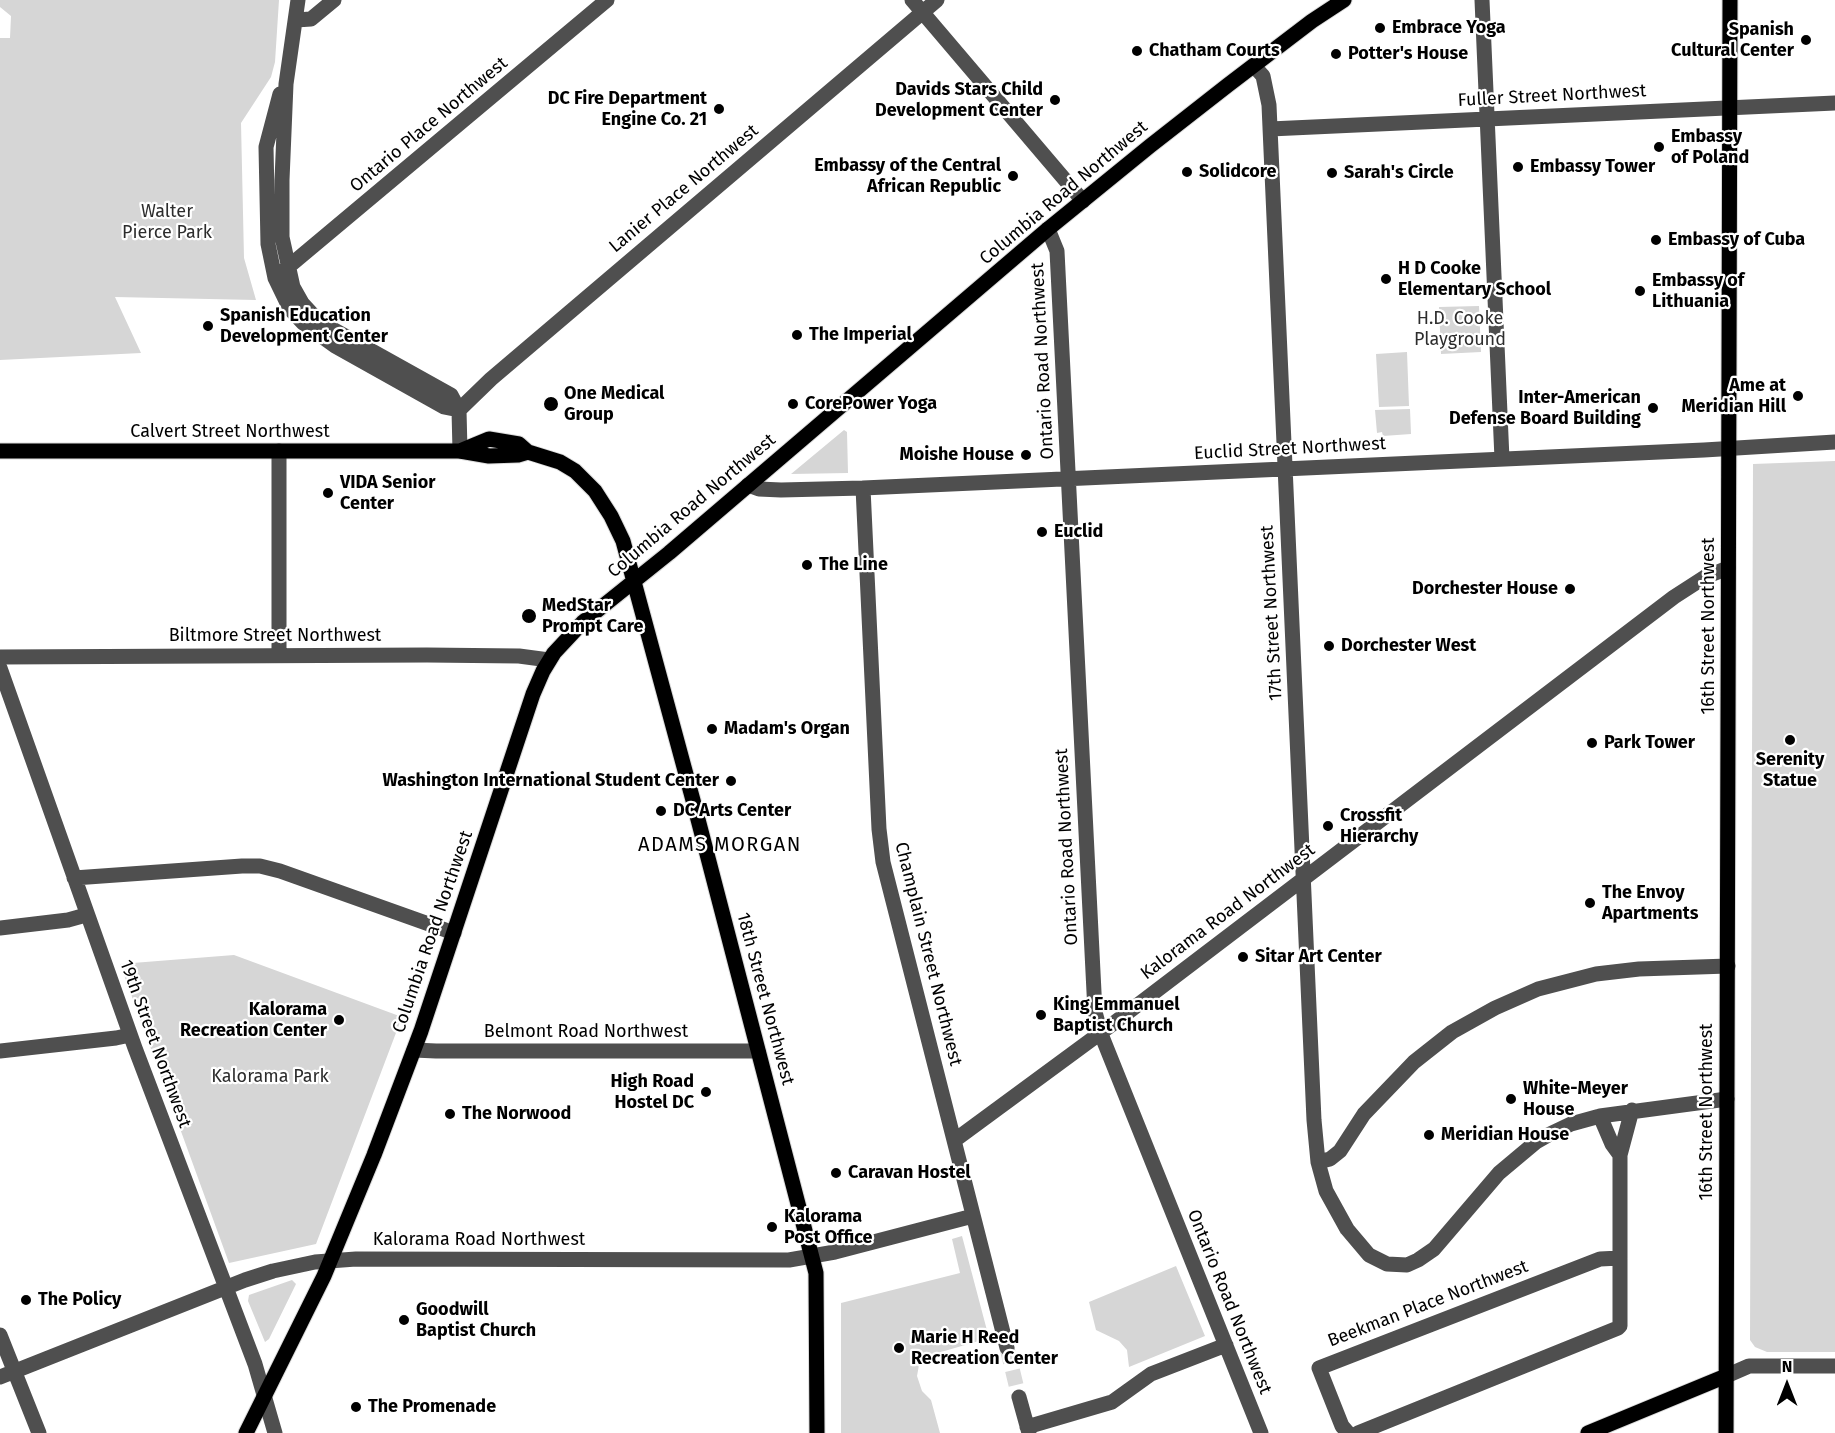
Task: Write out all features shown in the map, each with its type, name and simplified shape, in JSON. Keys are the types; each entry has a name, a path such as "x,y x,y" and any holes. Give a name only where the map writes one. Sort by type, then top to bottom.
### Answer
{"main road":[{"name":"Columbia Road Northwest","path":"246,1433 331,1260 374,1155 414,1050 533,694 549,660 583,622 748,486 1048,229 1150,146 1312,21 1344,0"},
{"name":"16th Street Northwest","path":"1726,1433 1730,0"},
{"name":"Calvert Street Northwest","path":"0,452 460,451 489,456 518,455 528,452"},
{"name":"18th Street Northwest","path":"528,452 552,458 567,466 595,491 619,530 635,581 812,1257 817,1286 817,1433"},
{"path":"1588,1433 1726,1376"}],"street":[{"path":"298,0 286,84 282,208 282,237 293,287 302,303 329,327 451,395 459,410 460,451"},
{"path":"296,20 311,19 334,0"},
{"name":"Ontario Place Northwest","path":"275,278 607,0"},
{"name":"Lanier Place Northwest","path":"459,410 491,379 917,6 937,0"},
{"path":"1482,0 1502,459"},
{"path":"917,6 1083,201"},
{"name":"17th Street Northwest","path":"1254,66 1263,76 1267,90 1270,129 1318,1162 1326,1191 1353,1238 1373,1258 1401,1266 1418,1260 1440,1243 1495,1178 1536,1142 1571,1124 1632,1110 1727,1099"},
{"path":"286,84 281,92 266,147 268,244 275,278 295,314 335,346 444,407 459,410"},
{"name":"Fuller Street Northwest","path":"1270,129 1835,103"},
{"path":"271,128 284,140"},
{"name":"Ontario Road Northwest","path":"1048,229 1057,251 1095,1012 1101,1034 1261,1433"},
{"name":"Euclid Street Northwest","path":"748,486 781,490 863,488 1835,442"},
{"path":"279,451 279,655"},
{"name":"Champlain Street Northwest","path":"863,488 881,852 1007,1348"},
{"name":"Kalorama Road Northwest","path":"955,1140 1101,1034 1674,597 1705,577 1728,568"},
{"name":"Biltmore Street Northwest","path":"0,657 519,656 549,660"},
{"name":"19th Street Northwest","path":"0,668 86,915 264,1394 275,1433"},
{"path":"74,878 260,866 280,871 454,933"},
{"path":"0,928 68,920 86,915"},
{"path":"1318,1162 1330,1159 1340,1151 1364,1114 1414,1062 1452,1032 1495,1008 1553,985 1596,974 1639,969 1728,966"},
{"path":"0,1051 130,1035"},
{"name":"Belmont Road Northwest","path":"414,1050 758,1051"},
{"path":"1358,1433 1620,1326 1620,1155 1632,1110"},
{"path":"1600,1116 1612,1144 1620,1155"},
{"name":"Kalorama Road Northwest","path":"7,1374 273,1271 331,1260 789,1260 812,1257 973,1216"},
{"name":"Beekman Place Northwest","path":"1348,1433 1342,1426 1319,1368 1600,1259 1620,1257"},
{"path":"0,1335 7,1374 39,1433"},
{"path":"1020,1397 1028,1430 1112,1402 1151,1374 1226,1345"},
{"path":"1726,1376 1749,1366 1835,1366"}],"green space":[{"name":"Walter Pierce Park","path":"0,0 279,0 275,62 271,77 241,123 244,258 256,300 115,297 141,353 0,360 0,38 10,38 11,16 0,7"},
{"name":"H.D. Cooke Playground","path":"1479,306 1481,352 1441,354 1439,307"},
{"path":"1407,352 1409,406 1379,407 1376,354"},
{"path":"1410,409 1411,434 1383,436 1382,432 1377,433 1375,410"},
{"path":"844,430 847,432 848,473 791,474"},
{"path":"1835,461 1835,1352 1767,1352 1755,1347 1750,1340 1753,464"},
{"name":"Kalorama Park","path":"234,955 402,1017 316,1244 229,1263 120,964"},
{"name":"Marie H Reed Recreation Center","path":"962,1236 989,1338 924,1357 919,1365 917,1376 922,1391 931,1400 940,1433 841,1433 841,1303 960,1273 952,1239"},
{"path":"1176,1266 1205,1336 1129,1367 1127,1350 1119,1341 1096,1330 1089,1302"},
{"path":"292,1280 296,1284 269,1339 265,1342 248,1301 249,1295"}],"tunnel":[{"path":"1007,1348 1019,1397"}],"place":[{"name":"Embrace Yoga","path":"1380,28"},
{"name":"Spanish Cultural Center","path":"1806,40"},
{"name":"Chatham Courts","path":"1137,51"},
{"name":"Potter's House","path":"1336,54"},
{"name":"Davids Stars Child Development Center","path":"1055,100"},
{"name":"DC Fire Department Engine Co. 21","path":"719,109"},
{"name":"Embassy of Poland","path":"1659,147"},
{"name":"Embassy Tower","path":"1518,167"},
{"name":"Solidcore","path":"1187,172"},
{"name":"Sarah's Circle","path":"1332,173"},
{"name":"Embassy of the Central African Republic","path":"1013,176"},
{"name":"Embassy of Cuba","path":"1656,240"},
{"name":"H D Cooke Elementary School","path":"1386,279"},
{"name":"Embassy of Lithuania","path":"1640,291"},
{"name":"Spanish Education Development Center","path":"208,326"},
{"name":"The Imperial","path":"797,335"},
{"name":"Ame at Meridian Hill","path":"1798,396"},
{"name":"One Medical Group","path":"551,404"},
{"name":"CorePower Yoga","path":"793,404"},
{"name":"Inter-American Defense Board Building","path":"1653,408"},
{"name":"Moishe House","path":"1026,455"},
{"name":"VIDA Senior Center","path":"328,493"},
{"name":"Euclid","path":"1042,532"},
{"name":"The Line","path":"807,565"},
{"name":"Dorchester House","path":"1570,589"},
{"name":"MedStar Prompt Care","path":"529,616"},
{"name":"Dorchester West","path":"1329,646"},
{"name":"Madam's Organ","path":"712,729"},
{"name":"Serenity Statue","path":"1790,740"},
{"name":"Park Tower","path":"1592,743"},
{"name":"Washington International Student Center","path":"731,781"},
{"name":"DC Arts Center","path":"661,811"},
{"name":"Crossfit Hierarchy","path":"1328,826"},
{"name":"The Envoy Apartments","path":"1590,903"},
{"name":"Sitar Art Center","path":"1243,957"},
{"name":"King Emmanuel Baptist Church","path":"1041,1015"},
{"name":"Kalorama Recreation Center","path":"339,1020"},
{"name":"High Road Hostel DC","path":"706,1092"},
{"name":"White-Meyer House","path":"1511,1099"},
{"name":"The Norwood","path":"450,1114"},
{"name":"Meridian House","path":"1429,1135"},
{"name":"Caravan Hostel","path":"836,1173"},
{"name":"Kalorama Post Office","path":"772,1227"},
{"name":"The Policy","path":"26,1300"},
{"name":"Goodwill Baptist Church","path":"404,1320"},
{"name":"Marie H Reed Recreation Center","path":"899,1348"},
{"name":"The Promenade","path":"356,1407"}],"district":[{"name":"ADAMS MORGAN","path":"720,845"}]}
